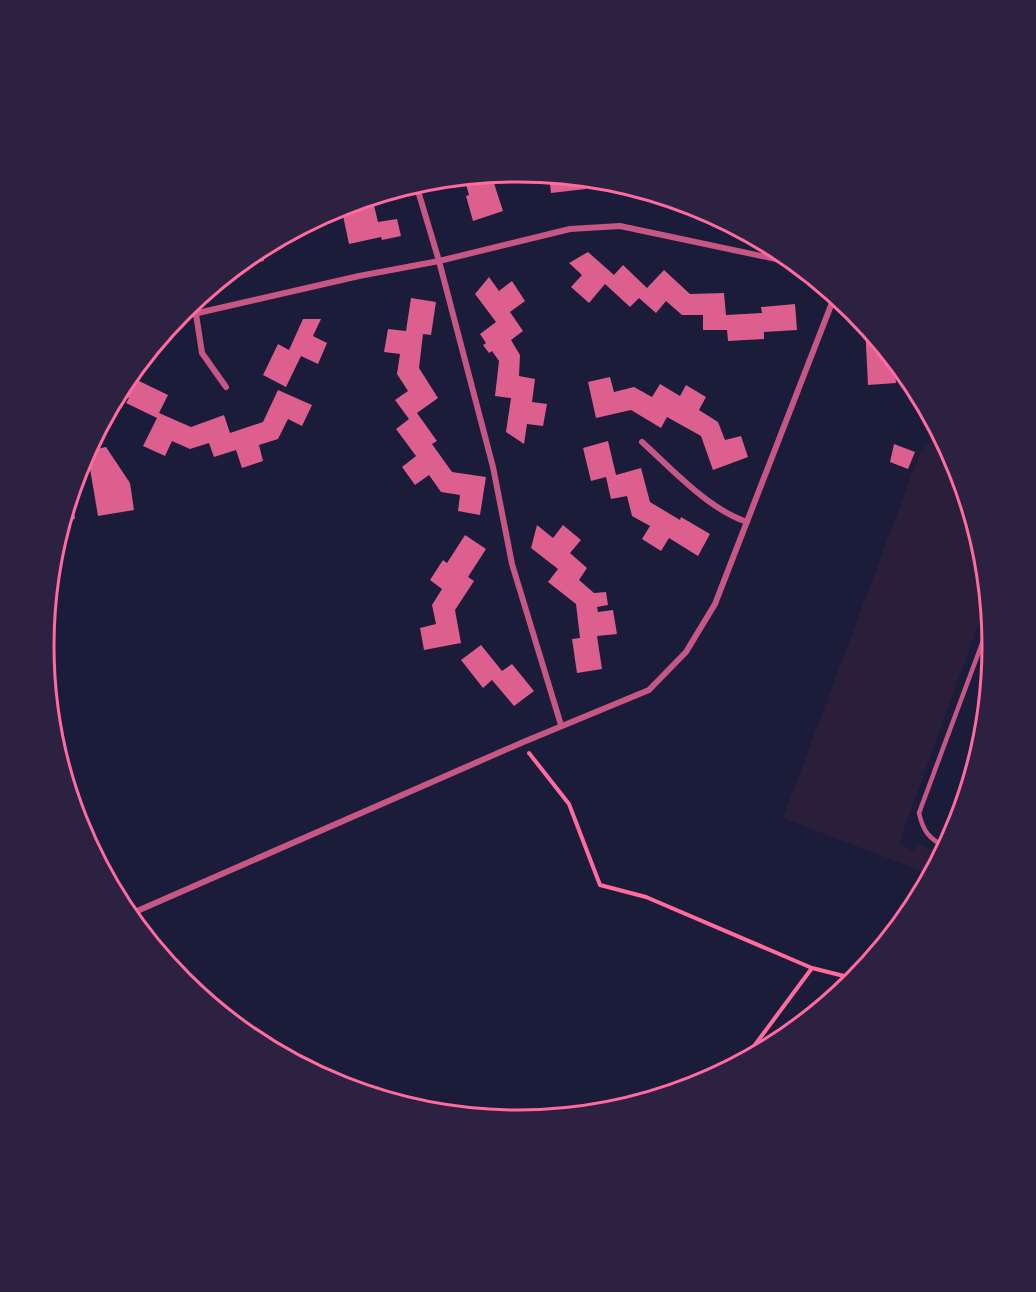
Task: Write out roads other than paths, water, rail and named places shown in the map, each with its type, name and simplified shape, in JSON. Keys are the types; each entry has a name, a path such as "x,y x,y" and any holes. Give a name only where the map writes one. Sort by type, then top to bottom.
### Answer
{"street":[{"path":"419,193 439,261 493,467 512,564 561,725"},
{"path":"226,387 202,353 195,314 570,230 621,226 773,258"},
{"path":"137,911 561,725 649,690 686,652 715,604 831,304"},
{"path":"642,442 692,487 731,516 747,522"}],"lane":[{"path":"938,843 923,828 919,813 982,644"}]}
